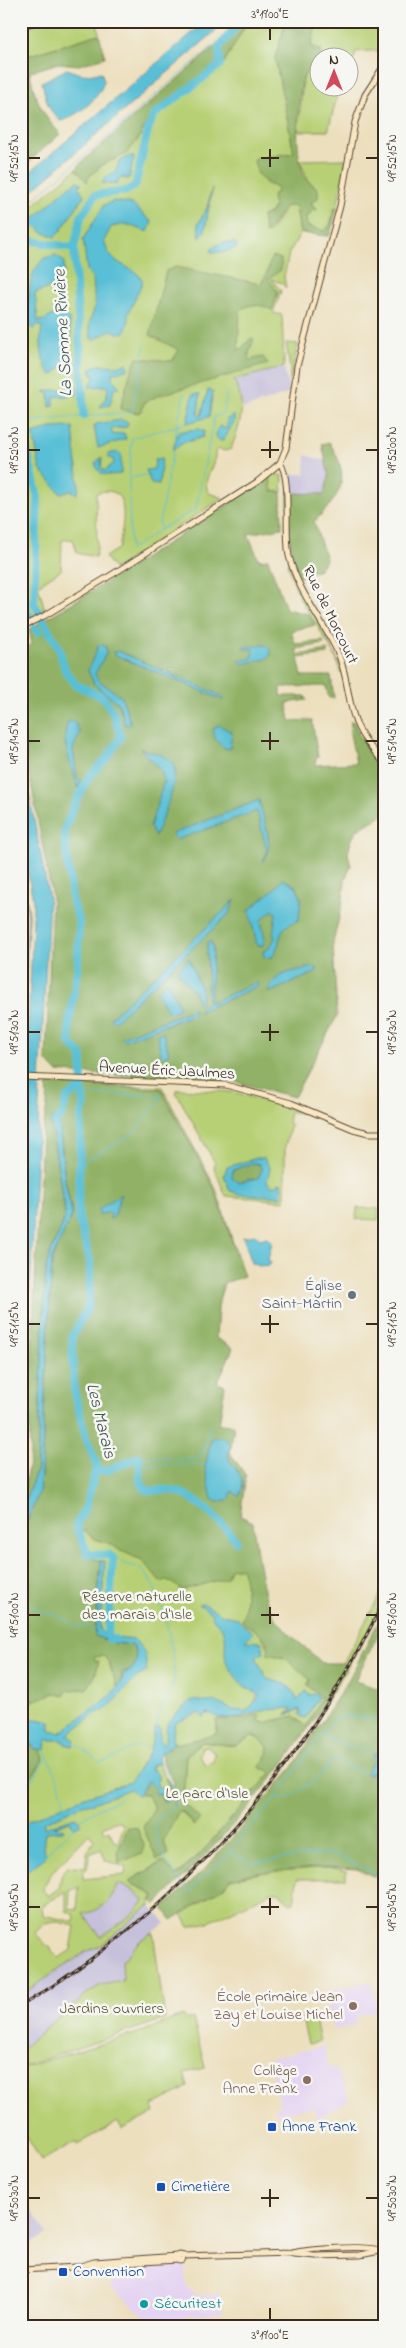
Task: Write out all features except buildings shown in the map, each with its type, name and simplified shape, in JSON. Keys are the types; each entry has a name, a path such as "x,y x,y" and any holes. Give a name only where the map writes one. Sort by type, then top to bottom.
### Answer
{"street":[{"path":"21,26 40,21"},
{"path":"21,627 72,599 281,466 286,450 293,390 300,354 338,213 359,110 385,64"},
{"name":"Rue de Morcourt","path":"281,466 286,475 286,531 290,559 302,591 342,661 356,723 365,739 385,764"},
{"name":"Avenue Éric Jaulmes","path":"22,1077 226,1085 291,1103 353,1129 370,1133 385,1133"},
{"path":"316,2256 317,2254 347,2253 351,2249"},
{"path":"292,2254 303,2250 382,2250"},
{"path":"21,2270 198,2257 292,2254 316,2256 360,2254 382,2250"}],"shaded area":[{"path":"284,367 289,393 243,409 234,380"},
{"path":"306,455 326,461 329,476 324,495 288,493 288,474 305,474"},
{"path":"21,917 26,917 21,1018"},
{"path":"117,1884 126,1885 139,1894 144,1901 133,1914 101,1937 82,1913 95,1911 106,1904"},
{"path":"150,1905 166,1923 140,1941 123,1981 101,1985 89,1992 21,2049 21,1995 87,1951 100,1946"},
{"name":"École primaire Jean Zay et Louise Michel","path":"371,1981 378,2011 357,2015 358,2020 354,2021 355,2025 333,2030 326,1992"},
{"name":"Collège Anne Frank","path":"324,2046 329,2068 336,2068 348,2100 325,2115 316,2117 314,2107 276,2114 274,2107 280,2106 277,2086 274,2086 270,2058"},
{"path":"21,2195 47,2234 29,2245 21,2238"},
{"path":"185,2264 186,2286 197,2296 220,2294 222,2313 186,2316 187,2327 158,2327 112,2288 113,2269"}],"green space":[{"path":"21,21 97,21 99,34 21,58"},
{"path":"239,21 248,21 222,66 148,121 137,141 126,154 102,165 87,178 87,182 76,169 85,159 227,36"},
{"path":"248,21 286,21 275,58 294,153 255,159 266,184 276,187 277,191 273,208 262,216 265,234 271,230 286,206 296,206 300,234 289,253 284,277 286,288 282,283 271,279 281,291 273,313 282,315 284,367 234,380 241,407 238,431 231,449 225,451 219,449 215,452 214,462 206,483 209,493 223,498 114,569 105,557 119,548 123,508 121,500 116,494 108,491 96,493 97,549 95,557 77,553 73,539 62,540 61,570 38,585 45,610 21,621 21,560 24,539 21,522 21,216 76,169 87,181 92,173 137,141 148,121 222,66","holes":["134,157 128,179 120,178 117,183 109,185 104,178 116,171 118,165","211,194 205,230 200,235 198,224 207,208"]},
{"path":"286,21 317,21 311,46 316,48 308,48 308,69 303,79 299,102 298,146 303,171 307,180 318,190 318,198 311,205 317,210 311,210 310,215 306,216 307,226 324,231 330,226 334,209 337,209 330,235 327,236 300,233 296,206 286,206 266,234 262,216 270,213 274,208 272,197 277,191 276,187 259,175 255,159 294,153 275,58"},
{"path":"317,21 385,21 385,50 358,52 358,48 311,48"},
{"path":"99,34 105,57 79,65 58,63 30,72 34,91 40,106 60,134 21,169 21,58"},
{"path":"308,69 308,98 336,98 328,131 298,131 303,78"},
{"path":"346,159 337,209 334,209 330,226 324,231 307,226 305,217 311,210 317,209 311,205 316,199 300,160"},
{"path":"272,256 281,259 281,270 268,279 278,292 272,310 256,305 240,310 238,349 241,349 251,338 254,339 249,352 249,360 263,357 268,364 157,396 144,403 142,411 138,413 120,409 130,374 137,358 172,361 179,350 150,335 166,271 176,267 261,284"},
{"path":"286,343 298,344 290,382 290,368"},
{"path":"329,442 336,455 342,476 337,494 314,522 326,559 319,569 299,577 290,536 288,493 324,494 329,476 322,444"},
{"path":"276,474 283,476 282,492 272,491 270,478"},
{"path":"270,477 272,491 281,492 282,528 248,534 259,560 268,559 286,609 308,614 315,625 291,631 295,644 323,641 324,644 297,649 297,655 328,650 328,654 298,658 302,676 331,676 334,698 329,698 326,686 281,687 281,696 305,696 307,700 287,703 290,721 312,720 318,757 315,765 356,763 350,734 351,721 354,722 359,735 385,769 385,813 356,831 348,853 351,866 345,880 342,905 333,943 337,1016 294,1097 233,1081 57,1072 46,1060 52,897 21,729 21,649 32,645 29,629 118,575"},
{"path":"289,562 333,651 300,599 287,563"},
{"path":"335,656 343,673 341,673"},
{"name":"Réserve naturelle des marais d'Isle","path":"51,1084 161,1089 214,1188 244,1276 222,1284 216,1338 233,1348 217,1383 225,1386 219,1424 234,1425 230,1453 246,1476 240,1516 253,1522 264,1591 273,1615 286,1630 322,1663 343,1663 348,1666 306,1732 260,1793 210,1850 155,1905 152,1902 154,1896 148,1891 130,1883 130,1881 164,1861 176,1877 203,1851 271,1773 268,1770 259,1768 266,1759 268,1747 260,1739 252,1736 235,1746 202,1742 186,1756 183,1803 200,1819 194,1826 183,1812 179,1812 163,1841 169,1854 157,1860 143,1827 155,1808 147,1795 139,1794 141,1789 145,1788 145,1782 148,1781 161,1794 163,1801 168,1800 169,1786 165,1778 172,1787 174,1807 174,1782 162,1761 162,1752 169,1748 171,1744 195,1740 216,1733 216,1720 219,1719 242,1719 258,1715 260,1716 259,1721 264,1723 294,1716 306,1727 322,1697 307,1686 310,1680 286,1658 267,1654 269,1649 262,1637 253,1628 244,1624 242,1620 246,1594 245,1580 241,1568 231,1568 226,1578 183,1590 167,1580 160,1582 142,1560 106,1542 94,1539 84,1530 81,1543 83,1551 89,1557 101,1561 95,1636 114,1643 132,1645 136,1655 135,1664 131,1670 122,1672 121,1683 117,1687 109,1663 104,1656 94,1657 95,1661 99,1661 95,1676 87,1689 68,1690 64,1696 55,1693 21,1705 21,1535 39,1493 52,1259 72,1210 65,1180 59,1122 51,1123 65,1213 46,1269 37,1469 25,1501 26,1510 21,1523 21,1505 30,1457 29,1412 42,1133 47,1104 47,1086"},
{"name":"Réserve naturelle des marais d'Isle","path":"88,1085 162,1087 216,1189 236,1252 210,1324 198,1375 243,1555 277,1657 286,1658 310,1680 307,1686 322,1697 306,1727 294,1716 264,1723 242,1719 219,1719 216,1721 217,1730 214,1735 173,1745 171,1744 174,1742 172,1741 174,1724 172,1725 168,1748 151,1760 137,1795 147,1795 155,1809 144,1827 157,1860 169,1854 163,1841 179,1812 182,1812 194,1826 182,1804 186,1756 202,1742 235,1746 252,1735 269,1745 268,1770 271,1773 203,1851 152,1898 150,1905 100,1946 87,1951 21,1995 21,1541 41,1474","holes":["264,1647 256,1657 267,1679 285,1686 297,1701 308,1693 313,1696 309,1713 305,1719 299,1714 301,1712 300,1709 287,1715 292,1708 267,1710 250,1715 258,1694 241,1684 238,1679","208,1746 215,1754 213,1762 205,1764 199,1756 202,1747","117,1821 124,1825 118,1843 114,1841 109,1830 105,1832 102,1827","89,1834 94,1840 87,1853 85,1867 72,1866 65,1869 61,1876 59,1888 48,1896 42,1889 52,1872","101,1849 106,1861 126,1867 125,1875 83,1879 83,1871 87,1869 90,1854","163,1861 160,1880 152,1882 154,1896 130,1881","117,1884 132,1890 144,1901 133,1914 101,1937 83,1914 95,1911 109,1901","79,1887 77,1910 69,1909 70,1891","66,1891 66,1911 75,1915 74,1922 43,1915 42,1906","54,1921 75,1926 71,1950 59,1958 35,1933 45,1923"]},
{"path":"178,1089 233,1092 298,1111 301,1115 290,1111 288,1124 291,1125 285,1146 285,1201 226,1196 214,1168 215,1163 176,1092"},
{"path":"253,1163 259,1164 262,1169 258,1178 239,1182 232,1178 232,1170"},
{"path":"357,1208 379,1209 378,1220 356,1219"},
{"path":"385,1586 381,1606 348,1666 343,1663"},
{"path":"385,1609 385,1620 355,1681 385,1691 385,1881 357,1869 327,1867 255,1873 230,1879 224,1887 172,1920 163,1908 205,1869 293,1767 348,1681"},
{"path":"30,1742 37,1749 40,1749 43,1759 37,1770 21,1785 21,1752"},
{"path":"153,1764 159,1764 169,1786 169,1793 157,1786 158,1776 150,1770"},
{"path":"128,1827 137,1828 144,1845 142,1853 119,1863 118,1850"},
{"path":"327,1867 346,1871 346,1879 297,1879 294,1903 290,1904 279,1892 272,1892 211,1921 189,1927 182,1914 224,1887 230,1879 266,1872"},
{"name":"Jardins ouvriers","path":"153,1932 165,2019 21,2067 21,2049 89,1992 101,1985 123,1981 122,1961 140,1941"},
{"path":"183,2015 188,2020 193,2018 205,2068 184,2073 188,2087 152,2106 154,2113 122,2129 118,2122 77,2144 76,2141 41,2161 27,2137 21,2141 21,2071 25,2067 144,2031"},
{"path":"314,2015 320,2041 308,2044 302,2018"}],"water":[{"path":"206,21 227,21 21,200 21,180"},
{"path":"67,69 84,74 101,72 104,81 98,94 87,106 61,121 50,108 42,82"},
{"path":"129,156 134,157 129,178 120,178 117,183 102,183 104,178 116,171 119,162"},
{"path":"78,181 81,183 79,187 84,196 65,225 55,237 42,232 33,223 33,219 67,188"},
{"path":"212,188 205,230 200,238 198,224 207,208"},
{"path":"114,201 132,204 152,222 148,232 126,224 111,227 104,241 111,256 137,273 143,281 128,314 129,320 125,332 118,333 111,330 94,340 91,338 89,324 95,307 93,279 87,270 83,239 104,205"},
{"path":"222,243 235,243 238,247 225,252 211,252 212,248"},
{"path":"56,255 64,261 64,273 50,288 35,293 38,321 45,320 60,310 69,318 71,342 68,357 59,370 52,375 48,371 43,359 42,327 38,324 33,330 30,325 28,302 34,271 44,258"},
{"path":"127,363 128,369 113,373 112,378 119,387 114,389 110,405 100,407 107,396 108,386 89,387 94,377 90,370 97,365 117,366"},
{"path":"77,389 76,395 54,397 54,406 50,407 49,393 44,392 49,390"},
{"path":"208,390 213,391 209,417 187,423 193,394 200,394 198,415 201,416"},
{"path":"234,415 234,422 224,440 220,441 216,437 217,430 220,426 227,429 227,419"},
{"path":"121,420 128,422 127,427 111,429 113,435 124,433 126,439 98,448 94,426 96,424"},
{"path":"73,427 79,488 77,494 72,491 60,493 40,469 33,434 51,428"},
{"path":"198,429 204,431 203,437 183,443 173,450 178,432"},
{"path":"118,452 121,454 121,474 112,475 99,471 95,463 102,457 101,468 105,471 114,463 108,454"},
{"path":"162,458 159,485 151,484 146,470 154,469 155,459"},
{"path":"99,644 106,647 106,654 95,674 98,680 122,697 131,724 125,725 119,704 94,684 88,670"},
{"path":"266,645 270,649 271,655 266,659 242,664 239,661 252,658 254,649 244,649 243,647"},
{"path":"118,651 224,697 223,700 115,655 113,652"},
{"path":"69,721 74,721 80,733 73,749 77,778 81,780 78,788 66,745 66,728"},
{"path":"219,725 232,732 230,748 226,749 215,738 213,729"},
{"path":"140,748 166,757 175,768 173,787 155,837 150,827 164,781 161,771"},
{"path":"21,751 49,898 21,1480 21,1173 33,900 21,840"},
{"path":"259,800 269,841 267,856 263,862 267,851 257,811 176,840 172,834"},
{"path":"21,865 29,915 21,1041 28,916"},
{"path":"283,879 296,886 301,898 299,920 291,923 283,930 272,957 264,958 263,951 268,949 275,938 273,934 276,913 273,910 261,920 265,940 262,946 257,945 249,910"},
{"path":"235,900 229,914 114,1022 110,1018"},
{"path":"207,942 211,942 213,948 210,1003 257,982 258,986 199,1012 201,1007 208,1002"},
{"path":"189,958 202,992 200,1004 198,1004 195,993 177,971"},
{"path":"317,968 317,972 268,993 274,981 284,974"},
{"path":"167,981 179,1006 177,1010 169,1013 157,992"},
{"path":"194,1009 195,1012 190,1016 125,1040 121,1037"},
{"path":"163,1032 169,1053 164,1057 161,1055 157,1034"},
{"path":"55,1118 59,1122 65,1180 72,1215 52,1259 39,1493 21,1535 21,1523 26,1510 25,1501 37,1469 46,1269 65,1213 51,1123 51,1119"},
{"path":"257,1158 264,1158 270,1168 267,1182 272,1186 281,1183 282,1197 239,1194 230,1191 224,1176 227,1167","holes":["253,1163 259,1164 262,1169 258,1178 239,1182 232,1178 233,1170"]},
{"path":"121,1194 114,1217 110,1219 110,1212 99,1215 99,1209"},
{"path":"256,1235 260,1239 267,1237 272,1242 268,1260 271,1262 270,1265 259,1266 252,1263 243,1237"},
{"path":"223,1437 231,1444 228,1457 242,1479 242,1489 239,1496 232,1491 230,1499 217,1502 212,1499 205,1468 211,1439"},
{"path":"101,1561 105,1561 100,1629 106,1636 134,1639 145,1653 147,1672 137,1677 107,1709 96,1713 68,1735 75,1740 73,1746 65,1744 62,1740 46,1740 45,1750 35,1749 30,1742 21,1752 21,1717 50,1721 50,1731 60,1733 110,1696 121,1683 124,1673 132,1669 136,1662 136,1653 132,1645 114,1643 95,1636"},
{"path":"203,1603 222,1615 238,1618 253,1633 245,1641 262,1642 264,1653 256,1657 267,1679 286,1684 295,1694 297,1701 306,1691 309,1695 315,1694 319,1697 305,1719 299,1714 301,1712 299,1709 285,1715 292,1708 267,1710 237,1718 219,1718 209,1713 208,1715 207,1712 204,1718 199,1713 175,1723 172,1741 175,1742 159,1755 158,1764 153,1764 150,1769 155,1771 158,1776 157,1786 169,1793 168,1800 164,1801 161,1794 154,1793 156,1789 147,1781 137,1795 130,1789 83,1805 43,1823 45,1828 75,1817 82,1823 74,1828 70,1821 53,1827 64,1829 63,1831 45,1832 43,1850 46,1852 43,1859 21,1875 23,1823 82,1798 130,1782 150,1751 155,1727 160,1727 160,1740 163,1745 166,1740 168,1723 191,1700 215,1701 232,1710 247,1711 259,1697 256,1692 241,1683 228,1665 225,1657 224,1632 211,1613 199,1604"},
{"path":"385,1748 385,1768 367,1775 366,1773 374,1760 372,1755"}],"waterway":[{"path":"21,210 220,40 236,21"},
{"name":"La Somme Rivière","path":"21,239 74,248 81,217 95,195 126,191 135,186 148,130 154,115 220,65 219,48 241,21"},
{"name":"La Somme Rivière","path":"21,234 33,223"},
{"name":"La Somme Rivière","path":"74,248 84,416"},
{"path":"21,422 132,412 145,345"},
{"path":"175,436 184,393"},
{"path":"173,450 159,524 161,529 196,509 214,417 223,413 227,393"},
{"path":"146,475 129,478 132,438 187,423"},
{"name":"La Somme Rivière","path":"21,424 38,498 34,603 40,614"},
{"path":"129,479 130,550 161,529"},
{"path":"21,513 25,540 24,594 31,620"},
{"name":"La Somme Rivière","path":"42,619 59,648 65,670 76,685 103,697 113,713 121,737 107,758 89,777 72,809 64,832 72,899 79,923 78,965 69,1024 70,1043 82,1056 82,1087 67,1098 62,1116 55,1121 56,1129"},
{"path":"35,628 38,632"},
{"name":"Les Marais","path":"82,1087 84,1106 81,1116 78,1210 90,1260 90,1284 88,1307 72,1337 74,1390 86,1438 97,1465 86,1506 76,1526 88,1554 110,1555 113,1558 108,1633 109,1639 115,1639"},
{"path":"78,1165 134,1133 162,1096 82,1094"},
{"name":"Les Marais","path":"139,1457 201,1458 210,1426"},
{"path":"97,1471 106,1471 139,1457 140,1481 146,1490 169,1490 187,1496 197,1502 224,1526 236,1541"},
{"name":"Les Marais","path":"139,1465 205,1465"},
{"name":"Les Marais","path":"113,1558 141,1569 149,1578 166,1622 173,1655 174,1681 159,1713 157,1727"},
{"path":"21,1601 43,1613 55,1614 74,1626 86,1626 95,1633"},
{"path":"102,1632 108,1633"},
{"path":"230,1851 270,1805 333,1720 342,1716 385,1719"},
{"path":"323,1736 373,1755"},
{"name":"Les Marais","path":"73,1742 100,1762 107,1761 137,1747 150,1748"},
{"path":"44,1749 58,1779 65,1806"},
{"path":"21,1787 34,1778 46,1757"},
{"path":"157,1760 159,1760 174,1788 174,1807 158,1820 157,1840 166,1859 189,1892 230,1852 250,1863 317,1854 337,1855 385,1878"},
{"path":"274,1799 291,1797 320,1776 332,1760 365,1773"},
{"path":"81,1820 90,1813 121,1798"},
{"path":"43,1857 74,1827"}],"railway":[{"path":"21,2006 79,1968 134,1925 185,1879 233,1829 277,1776 317,1719 353,1660 385,1598"}],"place":[{"name":"Église Saint-Martin","path":"352,1295"},
{"name":"École primaire Jean Zay et Louise Michel","path":"353,2006"},
{"name":"Collège Anne Frank","path":"307,2080"},
{"name":"Anne Frank","path":"272,2127"},
{"name":"Cimetière","path":"161,2187"},
{"name":"Convention","path":"63,2272"},
{"name":"Sécuritest","path":"144,2304"}],"park label":[{"name":"Le parc d'Isle","path":"207,1794"}]}
